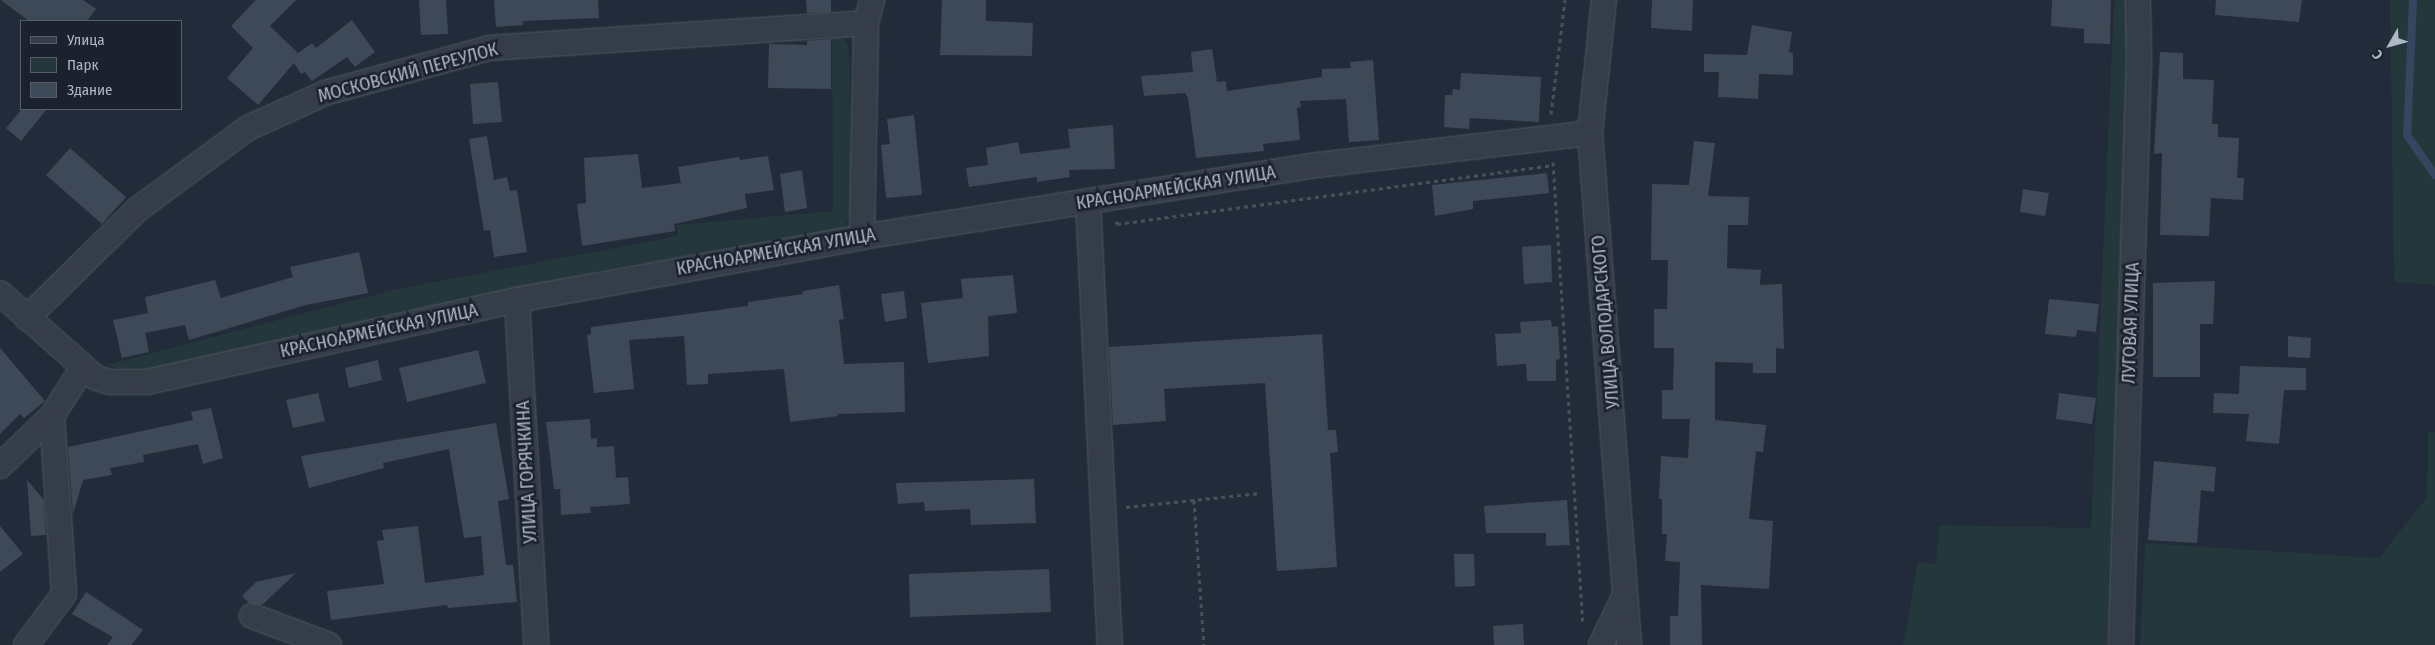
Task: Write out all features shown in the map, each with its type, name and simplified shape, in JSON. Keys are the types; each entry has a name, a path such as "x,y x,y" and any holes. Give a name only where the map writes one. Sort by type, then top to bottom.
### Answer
{"street":[{"path":"862,237 866,23 872,0"},
{"name":"УЛИЦА ВОЛОДАРСКОГО","path":"1604,0 1590,133 1613,403 1624,596 1629,645"},
{"name":"ЛУГОВАЯ УЛИЦА","path":"2121,645 2139,60 2138,0"},
{"name":"МОСКОВСКИЙ ПЕРЕУЛОК","path":"27,318 138,209 248,128 325,93 489,48 866,23"},
{"name":"КРАСНОАРМЕЙСКАЯ УЛИЦА","path":"0,293 82,369 110,382 146,382 517,300 862,237 1318,166 1590,133"},
{"path":"1088,201 1110,645"},
{"name":"УЛИЦА ГОРЯЧКИНА","path":"517,300 536,645"},
{"path":"0,466 52,416 82,369"},
{"path":"26,645 64,594 52,416"},
{"path":"1593,638 1624,596"},
{"path":"252,616 329,645"}],"path":[{"path":"1565,0 1551,97 1551,138 1593,638"},
{"path":"1113,198 1117,224 1553,165"},
{"path":"1103,510 1260,493"},
{"path":"1194,500 1204,645"}],"green space":[{"path":"2114,0 2128,0 2115,538 2107,645 1903,645 1918,561 1936,564 1939,525 2091,528"},
{"path":"2390,0 2435,0 2435,285 2394,282"},
{"path":"832,35 846,41 850,57 851,217 840,231 608,269 150,372 132,372 106,365 397,289 678,236 677,225 833,211"},
{"path":"2428,432 2435,432 2435,645 2140,645 2145,543 2379,558 2427,497"}],"building":[{"path":"1,0 83,0 96,9 88,20 28,20"},
{"path":"256,0 296,0 270,26 298,53 312,43 316,48 352,20 375,52 355,67 347,57 312,81 305,72 301,74 294,63 258,105 227,78 253,48 231,26"},
{"path":"419,0 446,0 448,34 421,35"},
{"path":"494,0 598,0 599,18 523,21 523,25 496,27"},
{"path":"806,0 831,0 831,12 807,13"},
{"path":"942,0 986,0 986,21 1033,23 1032,56 940,55"},
{"path":"1652,0 1693,0 1692,31 1651,28"},
{"path":"2052,0 2111,0 2110,44 2084,43 2084,29 2051,26"},
{"path":"2216,0 2302,0 2299,22 2215,15"},
{"path":"1752,25 1792,32 1789,52 1793,53 1793,75 1759,74 1758,99 1718,97 1719,72 1704,72 1704,54 1747,55"},
{"path":"831,39 831,89 768,88 769,44 807,45 807,41"},
{"path":"1212,49 1217,82 1226,81 1227,91 1322,77 1322,69 1351,68 1350,62 1373,60 1379,140 1349,142 1346,99 1300,101 1301,107 1297,108 1300,140 1263,144 1264,151 1196,158 1188,98 1185,93 1144,96 1141,76 1193,72 1191,52"},
{"path":"2160,52 2183,53 2183,79 2214,80 2212,124 2218,124 2218,137 2239,138 2237,178 2244,178 2243,200 2211,198 2209,236 2160,235 2162,153 2154,154"},
{"path":"1461,73 1541,77 1539,122 1470,118 1469,129 1444,127 1445,95 1452,95 1453,89 1460,90"},
{"path":"498,82 502,122 473,124 470,84"},
{"path":"21,110 46,110 21,141 6,128"},
{"path":"914,115 922,195 886,198 881,145 890,144 887,119"},
{"path":"1113,125 1115,169 1069,170 1070,177 1037,182 1037,177 969,187 966,168 988,165 986,148 1018,142 1020,154 1070,148 1068,129"},
{"path":"487,136 494,180 507,177 510,191 517,190 527,252 494,257 490,230 484,231 469,139"},
{"path":"1694,141 1715,143 1708,196 1749,197 1748,225 1728,225 1727,268 1761,270 1760,285 1782,284 1784,349 1776,348 1776,373 1753,373 1753,363 1715,362 1715,420 1766,425 1763,452 1756,451 1749,519 1773,521 1769,589 1701,585 1702,645 1670,645 1670,616 1678,616 1680,562 1665,561 1667,534 1662,534 1662,499 1659,499 1661,456 1688,458 1690,419 1662,419 1662,390 1673,390 1674,348 1654,348 1654,309 1667,309 1668,260 1651,260 1652,184 1689,185"},
{"path":"70,148 126,197 102,224 46,175"},
{"path":"638,154 642,188 681,183 678,167 739,157 740,160 768,156 774,190 745,194 747,208 674,224 675,231 582,246 577,204 586,203 584,158"},
{"path":"802,170 807,208 785,212 780,174"},
{"path":"1547,173 1549,193 1473,201 1473,209 1435,216 1432,185"},
{"path":"2023,189 2049,193 2045,216 2020,212"},
{"path":"1551,245 1552,282 1524,284 1522,247"},
{"path":"359,252 368,293 306,305 189,340 185,325 145,333 149,352 122,358 113,320 148,313 145,297 215,280 221,298 293,277 290,267"},
{"path":"1013,275 1017,313 988,316 989,356 928,363 921,303 963,298 961,279"},
{"path":"2215,281 2213,324 2200,324 2200,377 2153,377 2153,283"},
{"path":"839,285 844,319 839,320 844,364 904,362 905,412 837,414 838,416 790,422 784,369 708,374 708,384 687,385 684,336 629,340 634,389 594,393 587,335 591,334 591,327 748,306 748,302 803,294 803,291"},
{"path":"904,291 907,318 885,322 881,294"},
{"path":"2049,299 2099,304 2096,332 2077,330 2076,337 2045,334"},
{"path":"1551,320 1552,327 1558,326 1560,359 1556,360 1556,381 1527,381 1526,364 1497,366 1495,334 1521,333 1520,322"},
{"path":"1322,334 1328,430 1336,430 1338,452 1330,453 1337,567 1277,571 1265,383 1164,389 1166,421 1113,425 1109,347"},
{"path":"2288,336 2311,338 2310,358 2288,357"},
{"path":"0,348 45,401 24,418 20,414 0,434"},
{"path":"478,350 486,383 407,402 399,368"},
{"path":"378,360 382,380 349,388 345,368"},
{"path":"2240,366 2306,368 2306,390 2284,390 2279,444 2246,441 2249,414 2213,413 2214,393 2239,394"},
{"path":"318,393 325,421 293,428 286,400"},
{"path":"2059,393 2096,398 2092,424 2056,419"},
{"path":"211,408 223,458 203,464 198,444 143,455 144,462 110,468 112,475 83,480 73,514 68,447 193,420 191,412"},
{"path":"590,419 591,439 597,438 597,447 614,446 616,478 628,477 630,504 590,507 591,513 561,515 560,489 554,489 546,422"},
{"path":"496,423 509,499 498,501 506,565 513,565 517,602 448,608 447,605 331,620 327,591 384,584 377,541 384,540 382,530 418,526 425,583 484,575 481,536 464,538 449,449 383,463 384,468 309,488 301,456"},
{"path":"2154,461 2216,467 2214,492 2201,490 2197,543 2148,540"},
{"path":"1034,479 1036,523 971,525 970,509 925,511 924,502 898,504 896,483"},
{"path":"27,480 44,500 46,535 31,536"},
{"path":"1567,500 1570,545 1546,546 1546,533 1486,533 1484,506"},
{"path":"0,526 23,554 0,572"},
{"path":"1454,554 1474,554 1475,586 1455,587"},
{"path":"1049,569 1051,612 910,617 909,574"},
{"path":"296,573 262,605 249,603 242,596 256,582"},
{"path":"86,592 143,630 131,645 107,645 113,637 72,614"},
{"path":"1523,624 1524,645 1494,645 1493,626"}],"waterway":[{"path":"2413,0 2407,135 2435,175"}]}
